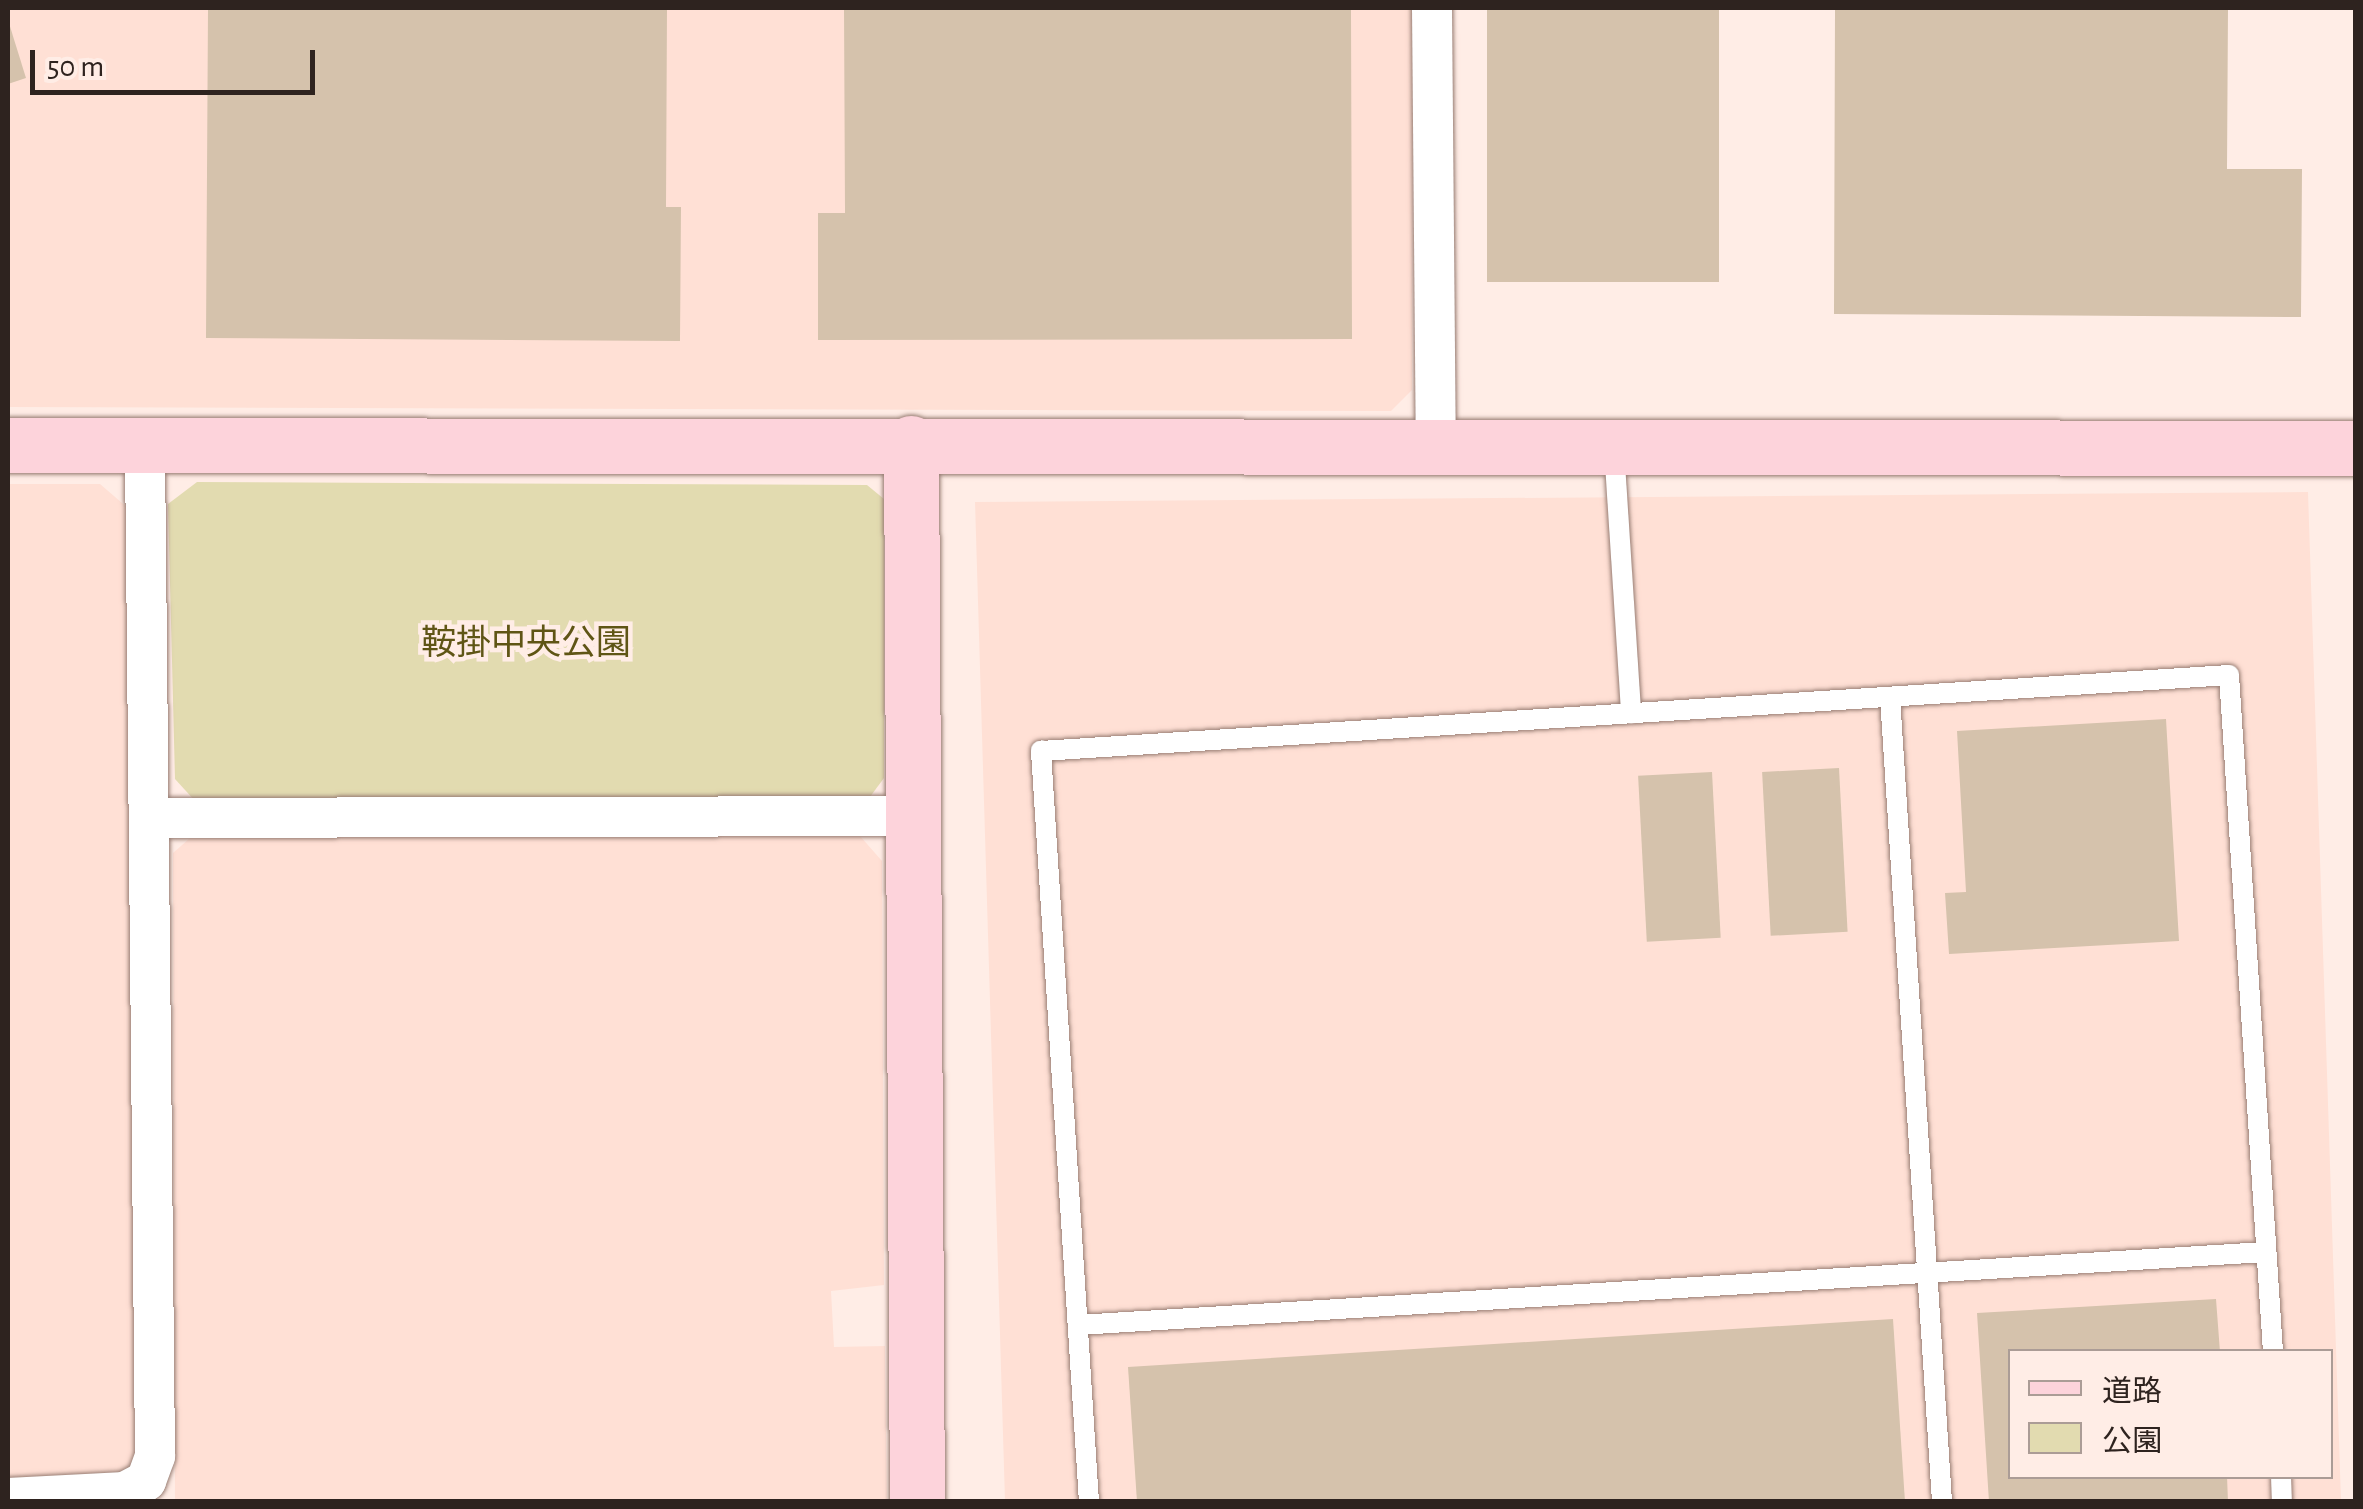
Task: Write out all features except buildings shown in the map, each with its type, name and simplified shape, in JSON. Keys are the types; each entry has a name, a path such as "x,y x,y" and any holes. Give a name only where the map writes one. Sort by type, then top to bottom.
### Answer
{"street":[{"path":"1432,8 1436,445"},
{"path":"8,1498 149,1491 155,1456 145,442"},
{"path":"8,445 145,442 2356,448"},
{"path":"911,443 917,1502"},
{"path":"149,818 913,816"}],"lane":[{"path":"1614,446 1632,713"},
{"path":"1089,1502 1040,751 2229,675 2273,1349"},
{"path":"1890,697 1942,1502"},
{"path":"1078,1325 2266,1252"}],"shaded area":[{"path":"8,8 1413,8 1412,390 1391,411 8,407"},
{"path":"8,484 100,484 129,509 135,1466 108,1488 8,1489"},
{"path":"2308,492 2341,1501 1005,1501 975,502"},
{"path":"198,831 860,836 882,861 884,1285 831,1291 834,1347 885,1346 887,1501 175,1501 173,853"}],"green space":[{"name":"鞍掛中央公園","path":"197,482 867,485 884,499 884,778 864,805 196,802 175,779 168,504"}]}
